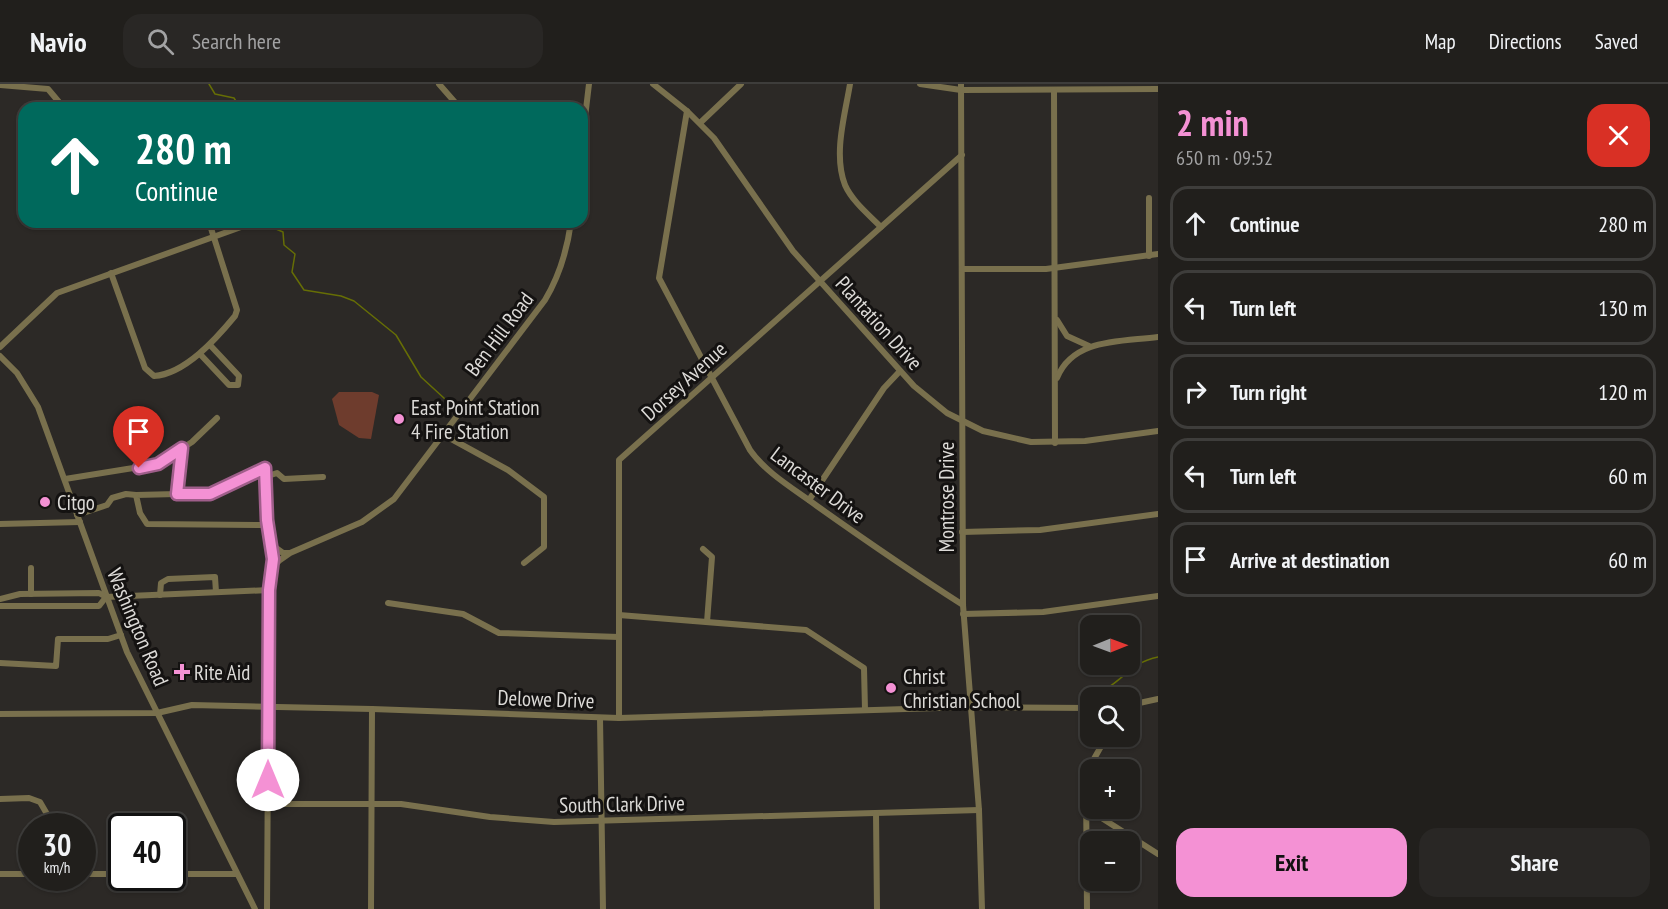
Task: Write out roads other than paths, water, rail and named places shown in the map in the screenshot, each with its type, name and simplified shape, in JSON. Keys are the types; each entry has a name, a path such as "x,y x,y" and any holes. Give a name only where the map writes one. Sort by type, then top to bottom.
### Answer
{"street":[{"path":"439,84 455,102"},
{"path":"587,102 590,84"},
{"name":"Plantation Drive","path":"653,84 700,123 727,155 793,251 900,371 928,399 962,421 1008,438 1055,443 1158,431"},
{"path":"700,123 741,84"},
{"path":"850,84 841,136 843,177 850,193 881,227"},
{"path":"920,84 1054,90 1158,89"},
{"path":"0,85 48,89 59,102"},
{"name":"Montrose Drive","path":"961,87 963,614 979,810 982,909"},
{"path":"1054,90 1055,443"},
{"name":"Lancaster Drive","path":"687,111 659,278 711,378 756,458 809,500 891,559 963,605"},
{"name":"Dorsey Avenue","path":"619,718 619,460 962,155"},
{"path":"1149,198 1149,256"},
{"path":"111,273 148,372 162,375 200,354 235,316 237,310 211,228"},
{"path":"0,347 57,293 238,228"},
{"name":"Ben Hill Road","path":"272,568 290,553 362,522 382,509 405,487 552,288 567,249 570,228"},
{"path":"962,269 1055,268 1158,254"},
{"path":"1055,295 1057,317 1062,331 1074,341 1090,346"},
{"path":"1055,383 1068,359 1090,346 1158,337"},
{"path":"200,354 229,385 238,385 239,376 210,345"},
{"name":"Washington Road","path":"0,356 17,373 38,407 121,635 255,909"},
{"path":"809,500 884,388 900,371"},
{"path":"65,479 158,464 182,448 217,418"},
{"path":"444,435 508,470 544,497 546,506 544,547 524,563"},
{"path":"177,494 182,448"},
{"path":"78,515 107,505 112,498 126,494 210,494 265,468 268,525 272,545 269,590 267,909"},
{"path":"265,477 277,473 284,479 323,477"},
{"path":"136,495 140,513 147,524 268,525"},
{"path":"962,532 1040,530 1158,514"},
{"path":"0,524 80,522"},
{"path":"272,545 283,553 290,553"},
{"path":"703,549 712,557 707,622"},
{"path":"31,568 31,594"},
{"path":"160,595 161,583 168,579 215,577 216,592"},
{"path":"0,599 20,594 99,593 106,597 269,590"},
{"path":"963,614 1042,612 1158,596"},
{"path":"0,606 99,606 106,597"},
{"path":"388,603 463,614 499,633 619,637"},
{"path":"619,615 806,630 864,668 865,710"},
{"path":"0,663 56,666 58,639 108,639 121,635"},
{"path":"1140,703 1158,699"},
{"name":"Delowe Drive","path":"0,714 157,712 192,705 600,718 970,707 1080,708"},
{"path":"371,909 372,709"},
{"path":"600,718 603,909"},
{"path":"0,799 29,798 40,802 46,813"},
{"name":"South Clark Drive","path":"268,804 427,806 523,821 600,821 979,810"},
{"path":"876,813 877,909"},
{"path":"1086,819 1087,909"},
{"path":"1103,819 1158,854"},
{"path":"0,874 18,874"},
{"path":"186,874 236,874"}],"waterway":[{"path":"209,84 215,94 234,98 236,102"},
{"path":"276,228 283,232 284,245 295,254 292,272 304,290 341,296 354,301 396,335 421,377 445,399"},
{"path":"1109,687 1138,665 1158,657"}],"place":[{"name":"East Point Station 4 Fire Station","path":"399,419"},
{"name":"Citgo","path":"45,502"},
{"name":"Rite Aid","path":"182,672"},
{"name":"Christ Christian School","path":"891,688"}]}
